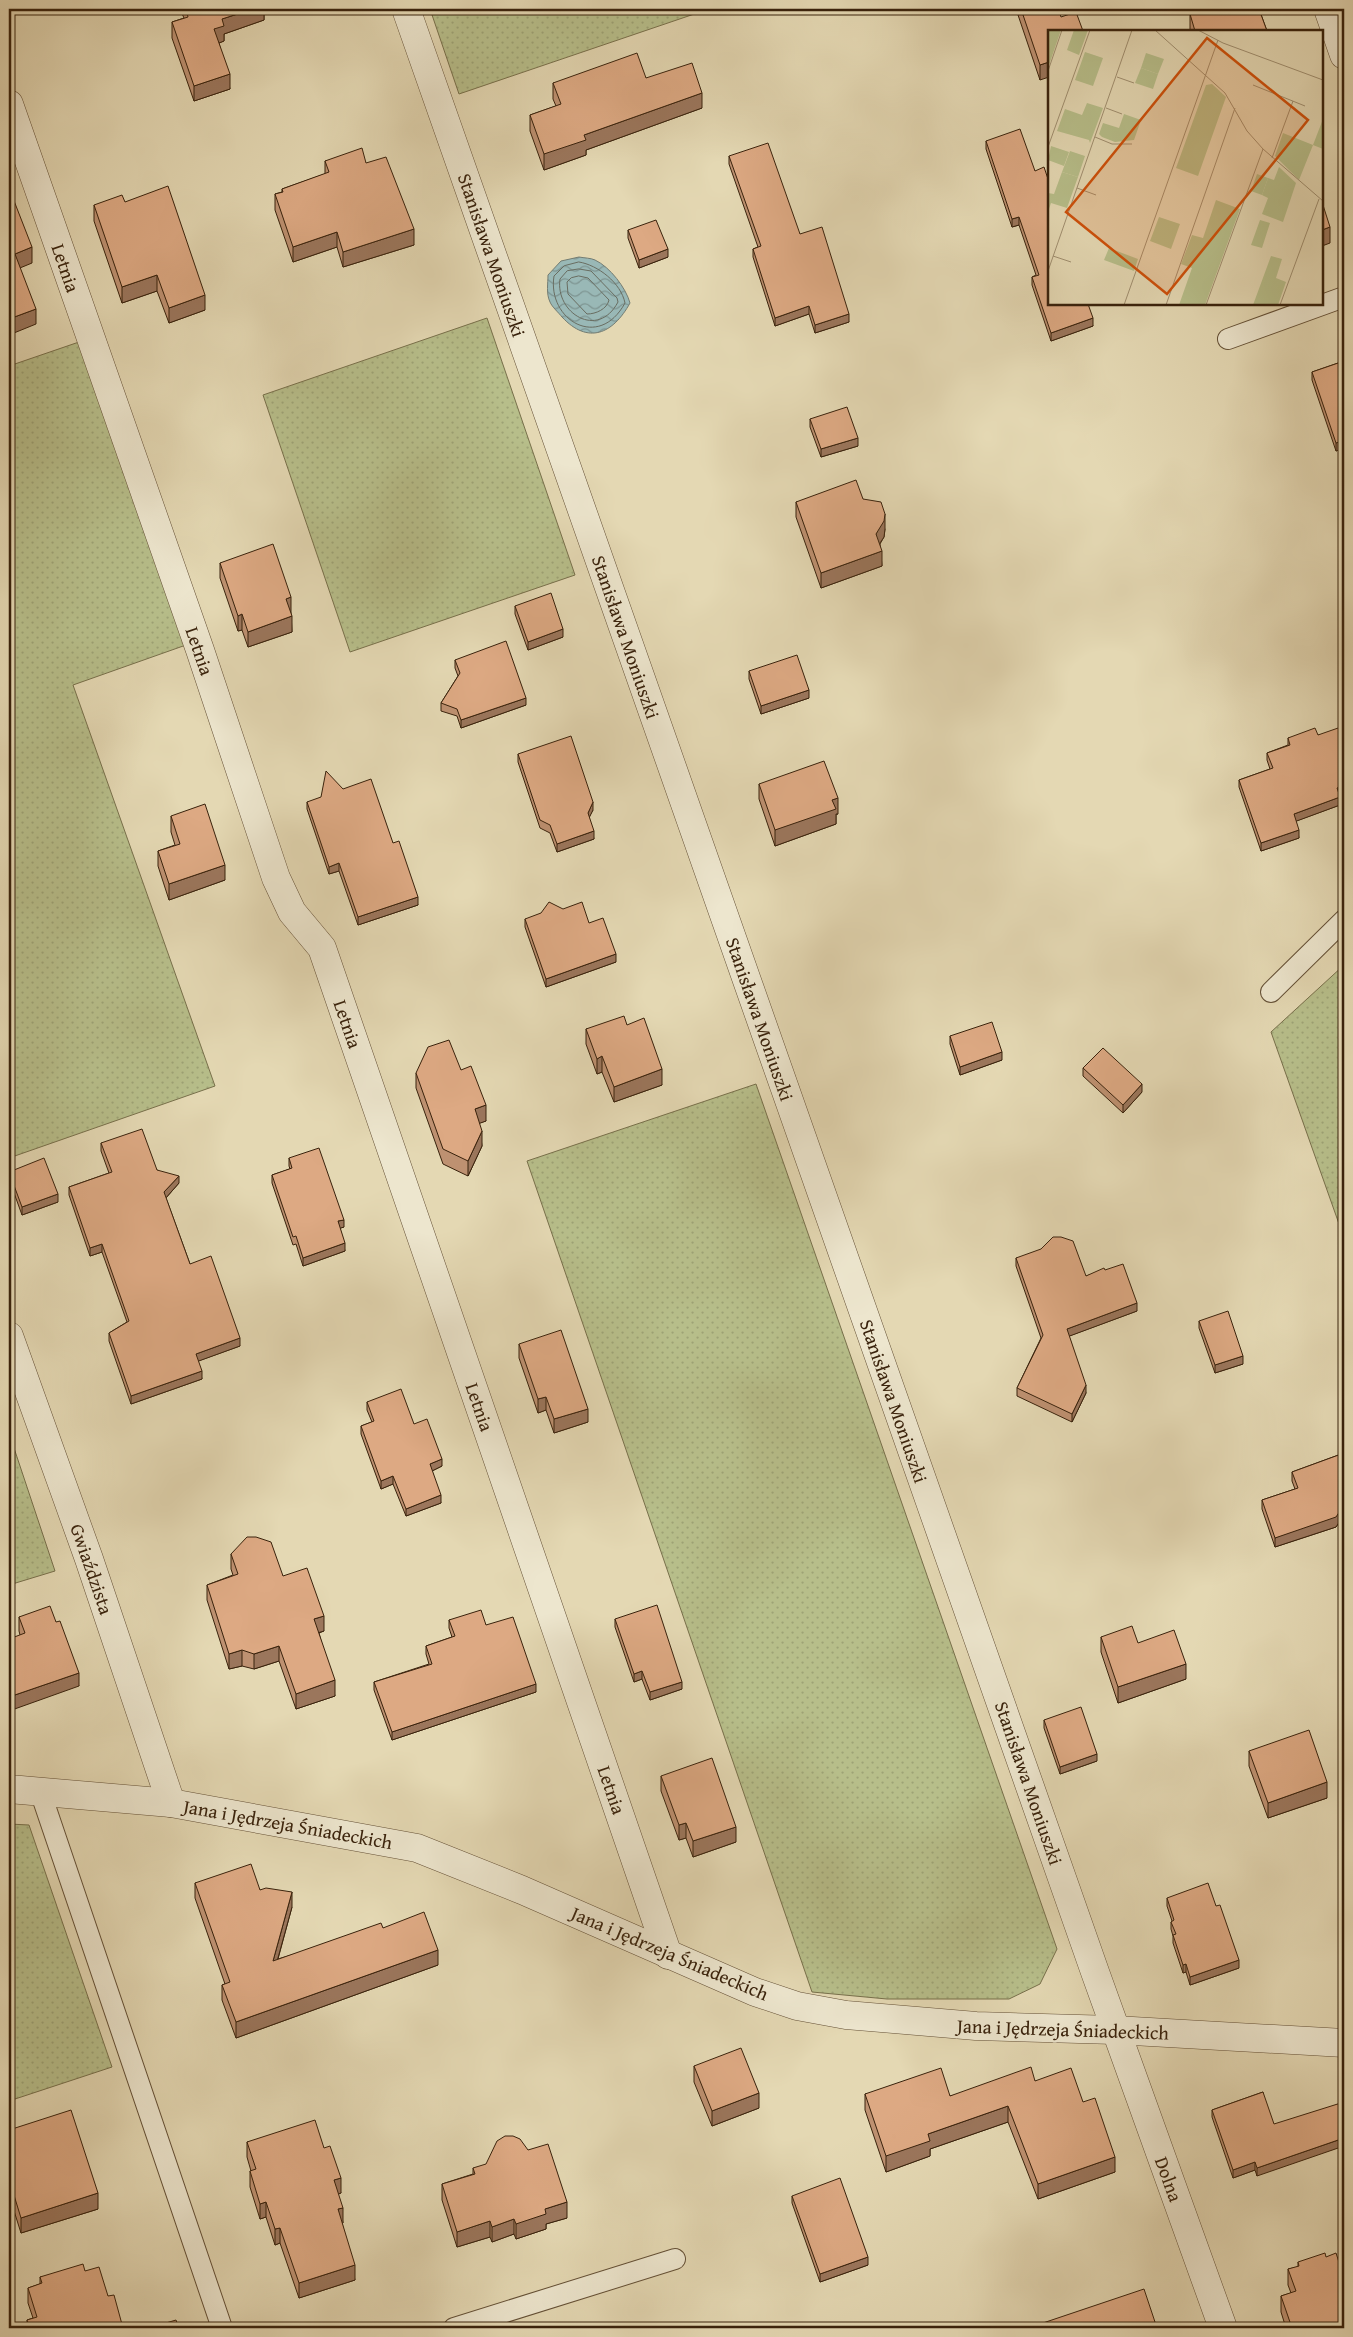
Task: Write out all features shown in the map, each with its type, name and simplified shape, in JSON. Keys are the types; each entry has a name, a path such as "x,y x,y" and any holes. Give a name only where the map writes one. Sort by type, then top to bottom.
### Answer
{"street":[{"name":"Stanisława Moniuszki","path":"406,9 1115,2030"},
{"path":"1328,9 1344,55"},
{"name":"Letnia","path":"9,104 197,641 276,878 292,912 322,948 668,1955"},
{"name":"Gwiaździsta","path":"9,1336 89,1559 171,1803"},
{"name":"Jana i Jędrzeja Śniadeckich","path":"9,1789 171,1803 417,1848 522,1890 755,1992 796,2006 846,2015 976,2026 1115,2030 1344,2043"},
{"name":"Dolna","path":"1115,2030 1223,2328"}],"lane":[{"path":"1323,305 1344,297"},
{"path":"1228,339 1322,305"},
{"path":"1271,992 1344,920"},
{"path":"40,1791 222,2328"},
{"path":"454,2328 675,2259"}],"green space":[{"path":"430,9 709,9 459,94"},
{"path":"487,318 575,575 350,652 263,395"},
{"path":"79,342 186,645 73,685 215,1086 9,1158 9,366"},
{"path":"1344,965 1344,1238 1271,1032"},
{"path":"756,1084 1057,1949 1040,1984 1009,1999 887,1999 812,1992 527,1161"},
{"path":"9,1433 55,1571 9,1585"},
{"path":"9,1824 29,1825 112,2067 9,2101"}],"water":[{"path":"579,257 593,259 601,263 621,285 630,303 616,322 599,332 581,331 572,326 554,308 549,299 548,275 561,261"}],"building":[{"path":"186,9 253,9 222,19 224,26 214,29 230,74 194,86 172,22 188,17"},
{"path":"1021,9 1058,9 1061,17 1076,12 1083,30 1048,30 1048,62 1040,65"},
{"path":"1198,9 1259,9 1267,30 1195,30 1190,14 1199,11"},
{"path":"637,53 646,78 692,63 702,93 584,135 586,140 544,154 530,115 561,104 553,83"},
{"path":"1020,129 1035,171 1044,167 1048,179 1048,305 1088,305 1093,318 1051,333 1032,277 1039,275 1019,217 1012,219 986,141"},
{"path":"768,143 800,234 822,227 849,314 815,325 809,306 775,318 753,249 761,246 729,156"},
{"path":"362,148 366,163 386,157 414,229 343,252 337,232 293,247 275,194 283,192 282,189 329,172 325,161"},
{"path":"168,186 205,295 169,308 157,275 122,287 94,205 122,195 125,202"},
{"path":"9,188 32,247 15,254 36,309 9,319"},
{"path":"1323,205 1330,227 1323,230"},
{"path":"656,220 668,249 639,260 628,230"},
{"path":"1344,361 1344,440 1336,443 1312,372"},
{"path":"847,407 858,438 821,449 810,419"},
{"path":"856,480 863,499 881,502 885,514 884,521 876,534 882,551 821,573 796,502"},
{"path":"273,544 291,597 286,599 292,616 248,632 242,614 238,616 220,563"},
{"path":"551,593 563,629 528,642 515,606"},
{"path":"506,641 526,698 461,720 457,709 441,703 460,673 455,660"},
{"path":"797,655 809,690 761,706 749,671"},
{"path":"1341,727 1344,736 1344,785 1337,788 1340,797 1294,814 1299,830 1261,843 1239,780 1273,768 1267,753 1290,745 1288,738 1315,728 1318,735"},
{"path":"571,736 593,802 588,813 594,831 557,844 550,825 540,820 518,754"},
{"path":"824,761 838,798 832,800 836,809 775,830 759,784"},
{"path":"326,771 343,789 371,779 393,843 399,841 418,897 358,917 339,863 329,867 307,802 321,797"},
{"path":"205,804 225,865 169,884 158,851 180,844 171,816"},
{"path":"549,902 563,909 582,902 589,923 603,918 616,954 546,979 525,919 541,913"},
{"path":"624,1016 627,1025 644,1018 662,1069 614,1087 602,1056 597,1059 586,1029"},
{"path":"992,1022 1002,1052 960,1067 950,1036"},
{"path":"449,1040 461,1070 471,1066 486,1105 475,1109 482,1131 468,1161 443,1149 416,1073 428,1047"},
{"path":"1103,1048 1142,1084 1123,1105 1083,1068"},
{"path":"142,1129 157,1170 179,1176 164,1192 190,1264 211,1256 240,1338 196,1354 202,1371 131,1396 109,1333 129,1321 102,1244 90,1248 69,1187 112,1172 101,1143"},
{"path":"319,1148 344,1220 338,1221 345,1243 303,1258 296,1236 293,1237 272,1175 292,1168 289,1158"},
{"path":"44,1158 58,1194 22,1207 9,1172"},
{"path":"1053,1237 1061,1237 1073,1241 1086,1276 1104,1268 1105,1270 1123,1264 1137,1303 1067,1329 1086,1385 1072,1414 1017,1388 1043,1335 1016,1258 1041,1249"},
{"path":"1228,1311 1243,1356 1215,1365 1199,1321"},
{"path":"561,1330 588,1409 554,1419 546,1397 538,1399 519,1344"},
{"path":"401,1389 414,1424 427,1419 442,1459 430,1464 441,1495 406,1509 393,1476 381,1481 361,1426 374,1421 367,1402"},
{"path":"1344,1453 1344,1505 1336,1517 1275,1538 1262,1500 1298,1488 1292,1472"},
{"path":"247,1537 256,1537 271,1542 283,1576 307,1568 324,1616 314,1619 335,1680 296,1694 279,1646 254,1654 242,1650 229,1654 207,1585 238,1574 231,1554"},
{"path":"657,1605 682,1682 650,1692 642,1671 634,1674 615,1619"},
{"path":"50,1606 56,1622 60,1621 79,1673 9,1697 9,1639 25,1633 19,1617"},
{"path":"481,1610 486,1625 513,1617 536,1684 392,1732 374,1682 432,1664 426,1646 455,1636 449,1620"},
{"path":"1132,1626 1138,1643 1174,1630 1186,1664 1118,1687 1101,1637"},
{"path":"1081,1707 1097,1754 1060,1767 1044,1720"},
{"path":"1309,1730 1327,1782 1268,1803 1249,1751"},
{"path":"712,1758 736,1827 693,1841 686,1823 679,1825 661,1776"},
{"path":"251,1864 260,1890 266,1888 292,1892 273,1961 381,1923 383,1928 424,1912 438,1950 236,2022 222,1985 230,1982 195,1883"},
{"path":"1208,1883 1216,1906 1220,1905 1239,1960 1190,1977 1186,1964 1183,1965 1173,1935 1176,1934 1171,1922 1174,1920 1167,1898"},
{"path":"741,2048 759,2093 712,2111 694,2066"},
{"path":"1031,2067 1035,2081 1071,2068 1083,2102 1095,2098 1115,2157 1038,2184 1008,2106 928,2134 930,2141 886,2156 865,2094 941,2068 950,2096"},
{"path":"1263,2092 1274,2124 1344,2102 1344,2138 1257,2168 1255,2162 1233,2170 1212,2110"},
{"path":"71,2110 98,2193 21,2218 9,2179 9,2130"},
{"path":"315,2120 324,2148 330,2146 341,2178 334,2180 343,2208 338,2209 355,2265 299,2283 280,2228 275,2229 266,2202 260,2204 250,2171 256,2169 247,2142"},
{"path":"505,2136 513,2136 520,2139 528,2150 548,2144 567,2202 545,2209 546,2214 516,2224 514,2219 492,2227 490,2221 457,2232 442,2184 475,2174 473,2168 486,2164 497,2141"},
{"path":"840,2178 868,2257 820,2274 792,2196"},
{"path":"1325,2253 1326,2257 1336,2253 1344,2278 1344,2328 1292,2328 1281,2296 1296,2291 1288,2269 1299,2266 1298,2262"},
{"path":"83,2264 85,2271 99,2267 108,2296 114,2295 123,2328 30,2328 27,2320 37,2317 28,2288 42,2283 40,2277"},
{"path":"1144,2289 1157,2328 1018,2328 1030,2324 1031,2327"},
{"path":"176,2320 179,2328 149,2328"}]}
